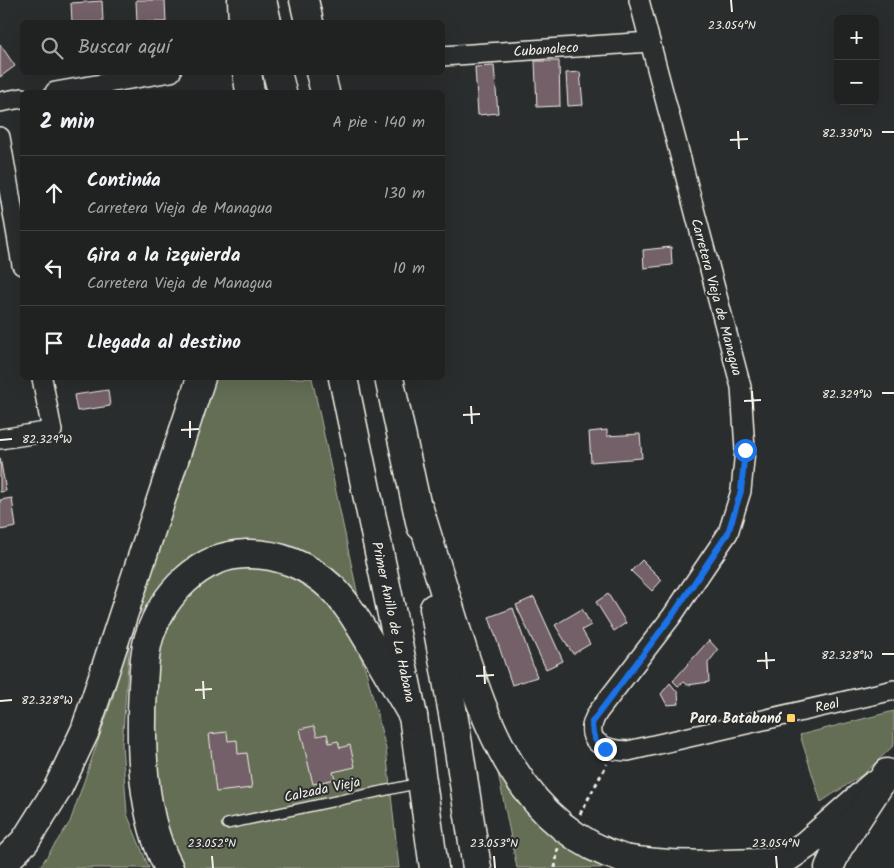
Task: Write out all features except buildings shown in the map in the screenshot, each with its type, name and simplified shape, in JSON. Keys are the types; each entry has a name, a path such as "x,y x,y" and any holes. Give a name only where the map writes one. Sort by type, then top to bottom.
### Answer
{"main road":[{"path":"242,0 243,20"},
{"path":"262,0 266,20"},
{"path":"304,0 309,20"},
{"path":"247,75 250,90"},
{"path":"278,75 282,90"},
{"path":"321,75 324,90"},
{"path":"0,866 25,841 57,790 84,731 200,380"},
{"name":"Primer Anillo de La Habana","path":"343,380 413,716 434,868"},
{"path":"389,380 419,509 470,673 498,746 515,774 560,827 588,844 624,859 662,866 777,865 852,807 891,769"},
{"path":"419,509 425,560 455,725 477,868"},
{"path":"168,868 156,838 144,770 142,705 145,661 149,638 156,619 169,599 198,569 234,554 251,554 272,556 294,562 312,573 331,587 348,607 413,716"},
{"path":"829,868 838,848 891,769"}],"street":[{"name":"Carretera Vieja de Managua","path":"614,750 605,749 596,742 592,734 592,722 672,616 728,533 741,491 745,450 741,387 639,0"},
{"name":"Cubanaleco","path":"445,56 650,42"},
{"path":"67,90 154,75"},
{"path":"0,102 20,98"},
{"path":"0,137 20,253"},
{"path":"0,439 52,431 42,380"},
{"name":"Real","path":"614,750 628,751 894,690"}],"lane":[{"name":"Calzada Vieja","path":"227,824 422,782"}],"path":[{"path":"555,868 558,846 570,832 614,750"}],"green space":[{"path":"211,380 312,380 359,601 293,550 173,576 131,624"},
{"path":"267,566 312,584 352,632 366,671 386,749 399,868 180,868 161,825 153,730 158,661 165,627 178,605 195,587 217,574 242,567"},
{"path":"131,624 122,744 127,814 149,868 39,868 70,822 113,697"},
{"path":"894,711 894,745 865,773 821,802 800,735"},
{"path":"497,768 535,816 624,868 517,868"}],"place":[{"name":"Para Batabanó","path":"791,718"}],"route":[{"path":"605,749 596,742 592,734 592,722 672,616 728,533 741,491 745,450"}]}
